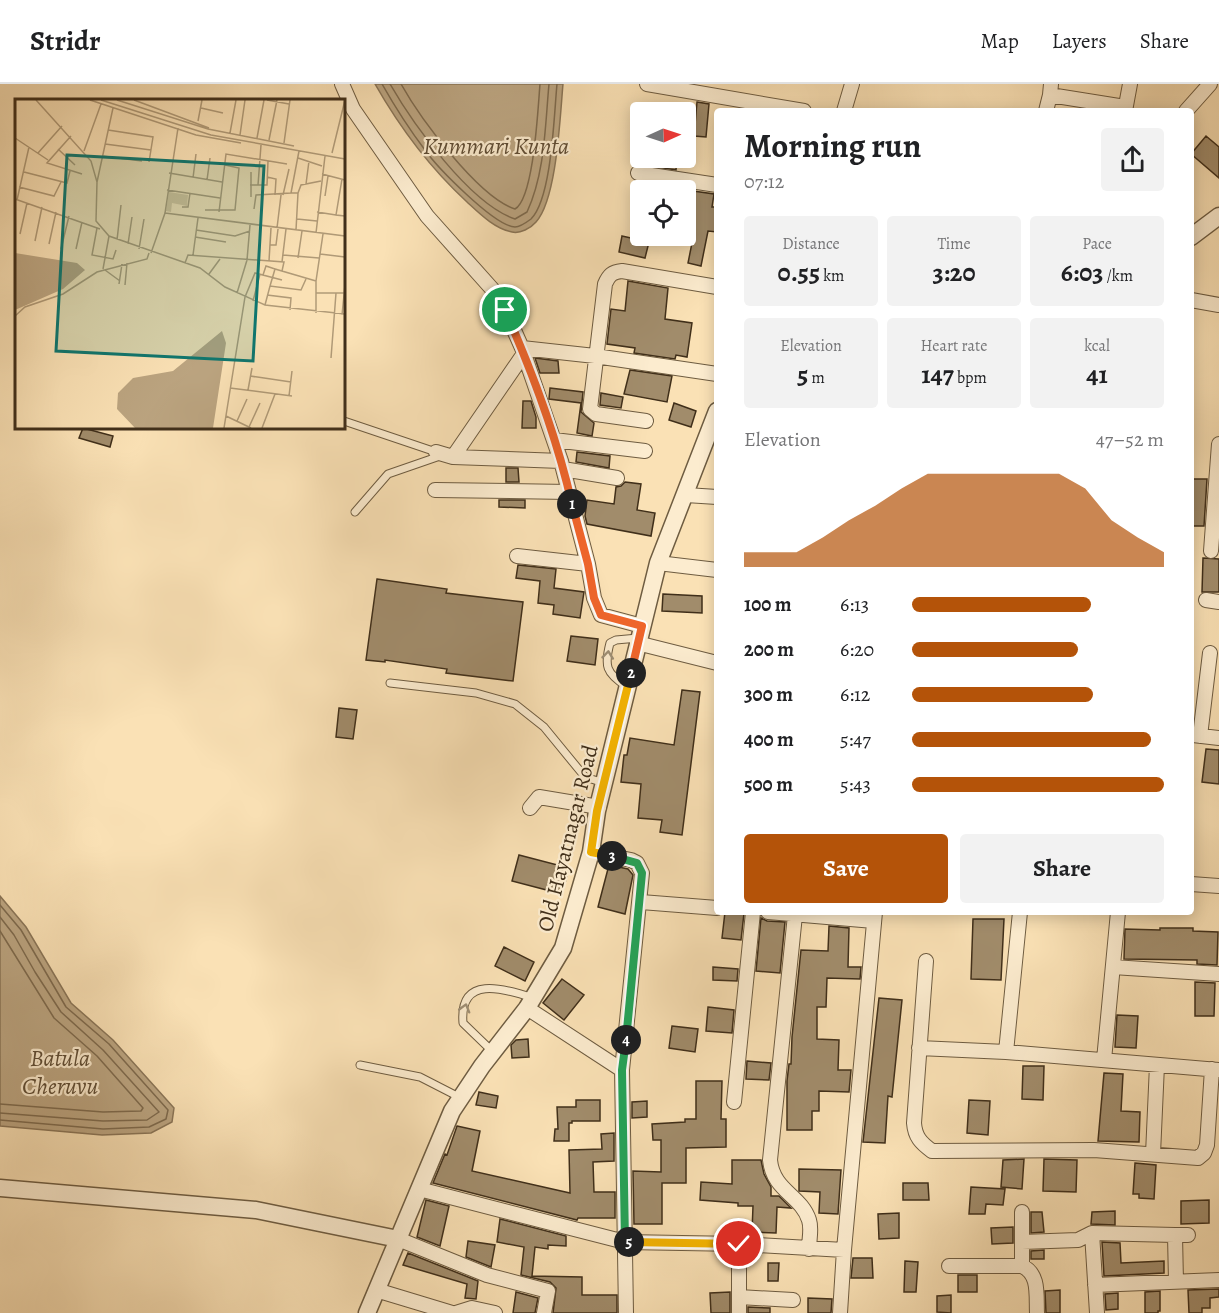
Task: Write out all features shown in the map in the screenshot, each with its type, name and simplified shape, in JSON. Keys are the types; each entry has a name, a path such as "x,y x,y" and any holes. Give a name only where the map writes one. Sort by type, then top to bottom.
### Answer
{"street":[{"path":"342,84 353,109 427,216 493,290 505,310 523,351 562,465 588,564 594,598 601,615 639,636 714,662"},
{"path":"647,84 787,108"},
{"path":"845,108 852,84"},
{"path":"1125,108 1130,84"},
{"path":"1189,108 1210,84"},
{"path":"1047,108 1050,90 1121,108"},
{"path":"638,173 714,185"},
{"path":"1194,235 1219,216"},
{"path":"646,421 592,412 590,405 605,284 612,273 622,271 714,286"},
{"path":"1194,301 1219,305"},
{"path":"523,351 595,356 714,374"},
{"path":"445,454 523,351"},
{"name":"Old Hayatnagar Road","path":"366,1313 452,1112 530,1003 563,948 591,852 598,807 658,563 714,424"},
{"path":"554,440 645,451"},
{"path":"1211,551 1219,444"},
{"path":"445,454 562,465 617,478"},
{"path":"435,490 569,492"},
{"path":"686,495 714,497"},
{"path":"517,556 588,564"},
{"path":"658,563 714,570"},
{"path":"1210,653 1195,736 1219,738"},
{"path":"531,808 538,797 598,807"},
{"path":"591,852 637,863 642,873 641,902 622,1070 626,1313"},
{"path":"1194,884 1219,886"},
{"path":"641,902 714,908"},
{"path":"734,1102 753,915"},
{"path":"809,1249 810,1227 807,1215 776,1181 770,1160 795,915 874,917 840,1313"},
{"path":"1006,1052 1020,915"},
{"path":"1104,1060 1118,915"},
{"path":"919,1048 1006,1052 1215,1070 1207,1145 1204,1153 1198,1158 1094,1150 932,1151 920,1143 914,1132 919,1048 926,961"},
{"path":"1113,967 1219,974"},
{"path":"530,1003 622,1070"},
{"path":"1153,1154 1157,1065"},
{"path":"0,1188 256,1210 398,1239 487,1275 548,1291 544,1313"},
{"path":"419,1189 625,1242 739,1244 844,1250"},
{"path":"1022,1212 1022,1266"},
{"path":"1022,1242 1078,1240 1092,1233 1181,1235 1176,1282"},
{"path":"1092,1233 1096,1313"},
{"path":"739,1244 739,1313"},
{"path":"949,1266 1022,1266 1033,1274 1037,1313"},
{"path":"1095,1285 1219,1280"},
{"path":"376,1290 454,1313 472,1308 495,1313"},
{"path":"739,1298 771,1306 793,1300"}],"lane":[{"path":"345,421 445,454"},
{"path":"355,512 388,474 445,454"},
{"path":"628,687 614,678 609,671 606,663 607,654 610,643 639,636"},
{"path":"390,683 476,693 516,704 544,727 585,777 604,783"},
{"path":"493,1052 463,1023 462,1016 469,996 475,990 487,988 515,992 530,1003"},
{"path":"360,1065 420,1077 461,1098"}],"water":[{"name":"Kummari Kunta","path":"375,84 563,84 553,177 543,211 536,222 525,230 515,232 500,228 482,216 428,161 405,132"},
{"name":"Batula Cheruvu","path":"0,896 26,927 71,1003 113,1040 174,1108 172,1122 151,1133 102,1135 0,1126"}],"building":[{"path":"697,102 709,104 706,137 696,136"},
{"path":"1206,136 1219,147 1219,178 1194,157 1194,150"},
{"path":"696,191 714,194 712,207 714,207 714,232 708,231 701,266 688,263 691,246 696,246"},
{"path":"622,236 630,238 630,246 648,246 645,258 619,252"},
{"path":"628,281 668,288 665,319 692,323 687,357 676,355 675,359 634,353 635,348 607,344 611,309 625,311"},
{"path":"535,358 558,361 559,373 540,373"},
{"path":"630,370 672,376 667,402 624,394"},
{"path":"550,388 583,392 581,412 594,423 592,436 577,433 581,403 549,399"},
{"path":"601,393 623,397 621,408 600,405"},
{"path":"523,401 531,401 536,417 536,428 522,428"},
{"path":"674,403 696,411 691,427 669,420"},
{"path":"83,429 113,436 110,447 79,438"},
{"path":"577,452 610,456 609,468 576,462"},
{"path":"506,468 518,468 519,482 506,482"},
{"path":"1194,479 1207,479 1204,526 1194,526"},
{"path":"625,482 641,484 637,510 655,513 651,536 587,524 585,516 587,500 614,504 616,487"},
{"path":"499,500 525,500 525,508 499,507"},
{"path":"1203,558 1219,559 1219,592 1202,592"},
{"path":"518,565 556,569 554,588 584,592 580,618 553,614 554,605 538,603 540,581 516,578"},
{"path":"377,579 447,589 446,593 523,602 513,681 446,673 447,669 385,660 385,662 366,660"},
{"path":"663,594 702,596 702,613 662,611"},
{"path":"571,636 598,639 595,665 567,661"},
{"path":"682,690 700,692 682,835 660,832 662,820 638,818 641,784 621,782 624,755 627,755 630,738 674,745"},
{"path":"339,708 357,710 353,739 336,737"},
{"path":"1206,749 1219,750 1219,784 1202,782"},
{"path":"519,855 569,868 562,894 512,881"},
{"path":"609,865 628,869 633,875 625,914 598,907"},
{"path":"725,915 744,915 741,940 722,938"},
{"path":"761,918 767,921 785,922 780,973 756,971"},
{"path":"973,919 1004,919 1001,980 971,979"},
{"path":"829,926 849,928 848,967 861,967 860,979 827,978 826,1007 817,1007 817,1039 839,1040 838,1070 851,1070 849,1092 819,1091 819,1111 812,1111 812,1130 787,1130 787,1081 789,1064 791,1064 801,950 828,951"},
{"path":"1160,928 1193,928 1193,931 1218,932 1217,965 1197,964 1197,960 1124,959 1125,929 1160,930"},
{"path":"504,947 534,962 525,981 495,966"},
{"path":"713,967 738,969 737,981 713,980"},
{"path":"562,979 584,995 564,1020 543,1003"},
{"path":"1195,982 1215,983 1214,1016 1195,1016"},
{"path":"879,998 902,1000 892,1097 888,1096 885,1143 863,1142"},
{"path":"708,1007 734,1010 732,1033 706,1031"},
{"path":"1117,1015 1138,1016 1136,1048 1115,1047"},
{"path":"672,1026 698,1029 695,1052 669,1048"},
{"path":"528,1039 529,1057 512,1058 511,1045 516,1040"},
{"path":"747,1061 771,1063 769,1080 746,1079"},
{"path":"1023,1066 1044,1066 1043,1100 1022,1099"},
{"path":"1104,1073 1123,1074 1121,1111 1140,1112 1139,1142 1098,1141"},
{"path":"696,1081 722,1081 721,1119 726,1119 726,1147 686,1148 686,1183 662,1183 662,1224 634,1224 633,1171 661,1172 661,1140 653,1140 652,1124 696,1119"},
{"path":"479,1092 498,1096 496,1108 476,1105"},
{"path":"576,1100 600,1100 600,1121 572,1121 569,1123 569,1141 554,1141 555,1129 558,1129 557,1107 576,1107"},
{"path":"969,1100 990,1101 988,1135 967,1133"},
{"path":"647,1101 647,1117 632,1118 632,1102"},
{"path":"457,1126 480,1131 472,1171 570,1193 569,1150 602,1149 601,1134 614,1133 614,1161 593,1162 594,1192 615,1192 615,1218 578,1218 577,1220 433,1183 445,1154 447,1155"},
{"path":"1024,1159 1022,1189 1001,1187 1003,1160"},
{"path":"1044,1159 1077,1160 1076,1192 1043,1191"},
{"path":"732,1160 761,1160 764,1174 771,1187 771,1196 779,1196 791,1208 777,1207 776,1233 752,1232 753,1206 700,1200 701,1182 732,1184"},
{"path":"1135,1163 1156,1165 1154,1199 1139,1198 1139,1194 1133,1194"},
{"path":"799,1169 841,1170 838,1214 819,1213 820,1192 799,1191"},
{"path":"903,1183 928,1183 929,1200 903,1200"},
{"path":"971,1187 1005,1189 1003,1205 986,1204 985,1214 969,1214"},
{"path":"426,1200 449,1206 440,1246 417,1237"},
{"path":"1209,1200 1209,1223 1181,1224 1181,1201"},
{"path":"1115,1211 1115,1225 1091,1224 1092,1212"},
{"path":"1031,1212 1042,1212 1044,1232 1031,1233"},
{"path":"899,1213 899,1238 879,1239 878,1214"},
{"path":"500,1219 566,1236 566,1246 548,1245 548,1249 535,1247 532,1276 582,1277 582,1295 617,1295 617,1313 553,1313 556,1288 550,1282 521,1275 524,1247 497,1242"},
{"path":"1013,1227 1013,1243 992,1244 991,1228"},
{"path":"468,1241 495,1245 491,1267 466,1257"},
{"path":"1102,1242 1120,1243 1121,1263 1164,1261 1164,1273 1104,1276"},
{"path":"1044,1250 1044,1259 1031,1259 1031,1251"},
{"path":"408,1253 478,1281 476,1299 465,1298 467,1284 403,1265"},
{"path":"853,1258 872,1258 873,1278 851,1278"},
{"path":"905,1261 918,1262 916,1292 904,1292"},
{"path":"768,1263 779,1263 778,1281 768,1281"},
{"path":"958,1275 977,1275 977,1292 958,1292"},
{"path":"1219,1289 1219,1297 1210,1298 1210,1308 1202,1308 1202,1313 1189,1313 1188,1290"},
{"path":"1060,1290 1060,1313 1046,1313 1045,1291"},
{"path":"1160,1291 1160,1311 1145,1313 1145,1292"},
{"path":"516,1292 538,1298 535,1313 513,1313"},
{"path":"730,1292 730,1313 711,1313 710,1293"},
{"path":"1118,1293 1118,1309 1106,1310 1105,1294"},
{"path":"951,1295 951,1313 937,1312 937,1296"},
{"path":"808,1298 832,1299 831,1313 808,1313"},
{"path":"748,1307 770,1308 770,1313 748,1313"}],"route":[{"path":"505,310 522,348 561,461 588,564 594,598 601,615 642,626 597,811 591,852 631,860 637,863 642,873 641,902 622,1070 625,1242 739,1244"}]}
